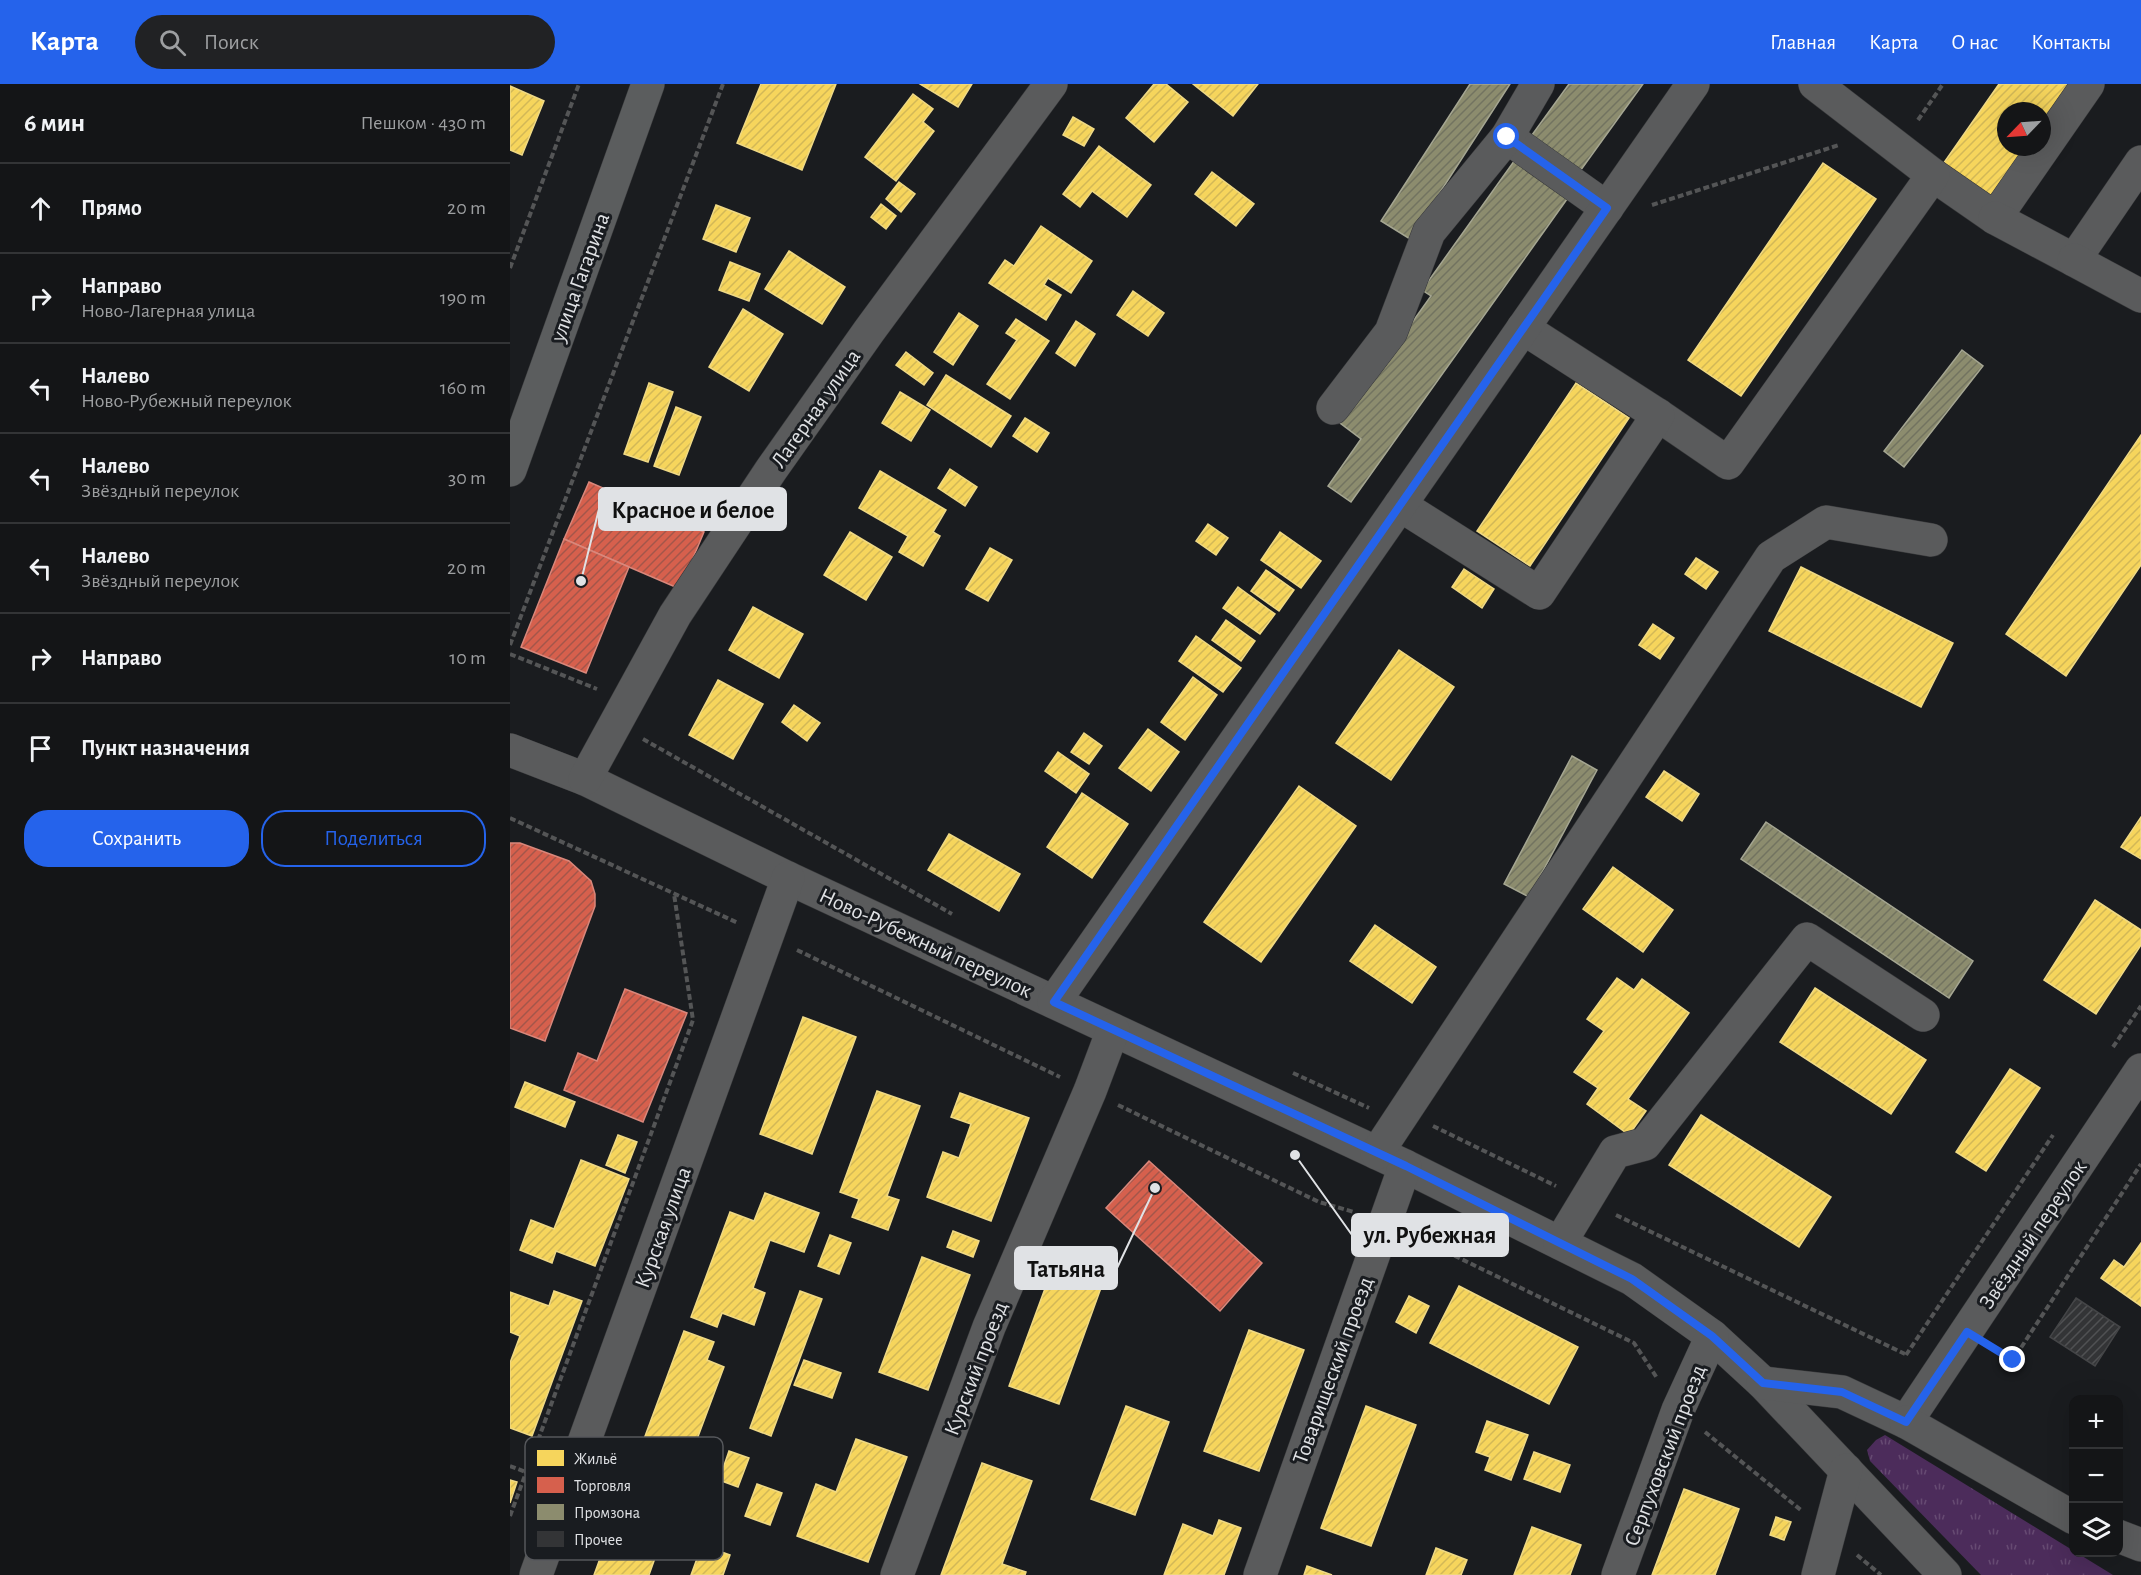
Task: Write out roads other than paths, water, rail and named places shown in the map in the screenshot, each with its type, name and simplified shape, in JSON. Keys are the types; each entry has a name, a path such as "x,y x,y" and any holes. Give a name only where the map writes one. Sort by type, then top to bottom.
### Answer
{"main road":[{"name":"улица Гагарина","path":"510,470 648,84"}],"street":[{"name":"Лагерная улица","path":"585,779 675,615 771,470 869,331 1051,84"},
{"path":"1333,408 1391,332 1429,232 1507,137 1538,84"},
{"path":"1054,1002 1693,84"},
{"path":"1815,84 1933,176 1995,218 2141,296"},
{"path":"1995,218 2088,84"},
{"path":"1507,137 1607,208"},
{"path":"2074,260 2141,162"},
{"path":"1523,328 1728,463 1933,176"},
{"path":"1400,505 1539,593 1658,415"},
{"name":"Товарищеский проезд","path":"1260,1575 1385,1222 1391,1159 1401,1115 1771,557 1826,522 1931,540"},
{"name":"Ново-Рубежный переулок","path":"510,750 585,779 788,879 1391,1159 1632,1279 1712,1336 1763,1383 1945,1575"},
{"name":"Курская улица","path":"586,1437 788,879"},
{"path":"1560,1243 1615,1152 1645,1144 1807,939 1923,1015"},
{"name":"Курский проезд","path":"897,1575 989,1327 1090,1091 1113,1030"},
{"name":"Звёздный переулок","path":"1906,1422 2141,1070"},
{"name":"Серпуховский проезд","path":"1618,1575 1678,1410 1712,1336"},
{"path":"1763,1383 1842,1392 1906,1422 2069,1516"},
{"path":"1818,1575 1846,1470"},
{"path":"2123,1538 2141,1545"},
{"name":"Курская улица","path":"536,1575 541,1560"}],"place":[{"name":"Красное и белое","path":"581,581"},
{"name":"ул. Рубежная","path":"1295,1155"},
{"name":"Татьяна","path":"1155,1188"}]}
